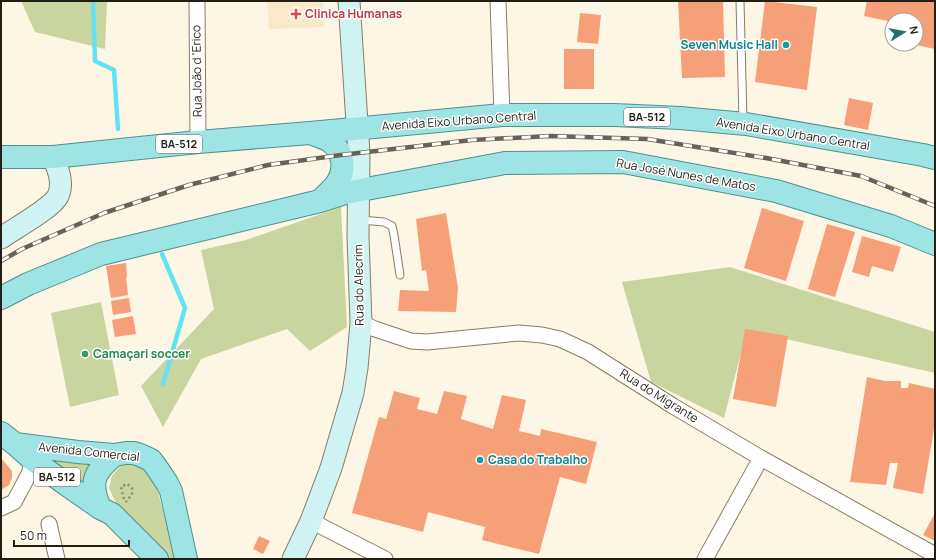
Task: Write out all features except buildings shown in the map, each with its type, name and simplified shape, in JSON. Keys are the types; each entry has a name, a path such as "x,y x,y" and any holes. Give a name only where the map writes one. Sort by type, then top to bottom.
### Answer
{"main road":[{"name":"Rua do Alecrim","path":"293,559 311,521 331,468 353,393 357,368 361,323 358,220 359,153 349,1"},
{"name":"Avenida Eixo Urbano Central","path":"1,157 53,157 198,142 502,116 614,115 680,118 743,124 935,158"},
{"path":"310,133 328,140 335,145 341,155 343,169 340,178 335,186 320,201"},
{"path":"1,238 41,212 57,197 60,179 53,157"},
{"name":"Rua José Nunes de Matos","path":"358,190 505,163 622,162 776,190 891,226 935,244"},
{"path":"1,298 28,284 101,254 320,201 358,190"},
{"name":"Avenida Comercial","path":"8,438 78,452 114,455 134,453 151,460 171,491 186,559"},
{"name":"Avenida Comercial","path":"8,438 33,460 100,508 112,514 157,559"},
{"path":"100,508 94,491 96,476 104,463 114,455"}],"street":[{"name":"Rua João d 'Erico","path":"196,1 198,142"},
{"path":"498,1 502,116"},
{"name":"Rua do Migrante","path":"361,323 374,329 411,341 427,342 519,333 542,335 560,339 588,352 673,406 761,458 935,555"},
{"path":"705,559 761,458"},
{"path":"1,508 14,502 29,474 33,460"},
{"path":"311,521 385,559"},
{"path":"49,524 57,559"}],"lane":[{"path":"740,1 743,124"},
{"path":"358,220 384,222 392,226 400,275"}],"path":[{"path":"127,484 132,488 132,494 126,503 123,497 122,487 127,484"}],"shaded area":[{"name":"Clinica Humanas","path":"267,1 323,1 324,27 269,29"}],"green space":[{"path":"21,1 107,1 105,49 35,32"},
{"path":"341,207 347,327 310,351 287,329 201,359 163,427 141,386 214,309 201,250 246,240"},
{"path":"730,267 935,332 935,373 747,330 724,418 651,382 622,282"},
{"name":"Camaçari soccer","path":"101,302 119,395 70,407 51,313"},
{"path":"20,447 115,457 95,491"},
{"path":"122,464 140,464 155,479 162,508 179,559 171,559 149,539 115,501 109,488 112,476"}],"waterway":[{"path":"93,1 95,61 114,70 118,129"},
{"path":"162,254 185,308 163,384"}],"railway":[{"path":"1,261 22,249 104,213 189,185 268,165 472,140 550,136 647,139 766,158 861,176 935,206"}],"place":[{"name":"Clinica Humanas","path":"296,14"},
{"name":"Seven Music Hall","path":"786,45"},
{"name":"Camaçari soccer","path":"85,354"},
{"name":"Casa do Trabalho","path":"480,460"}]}
